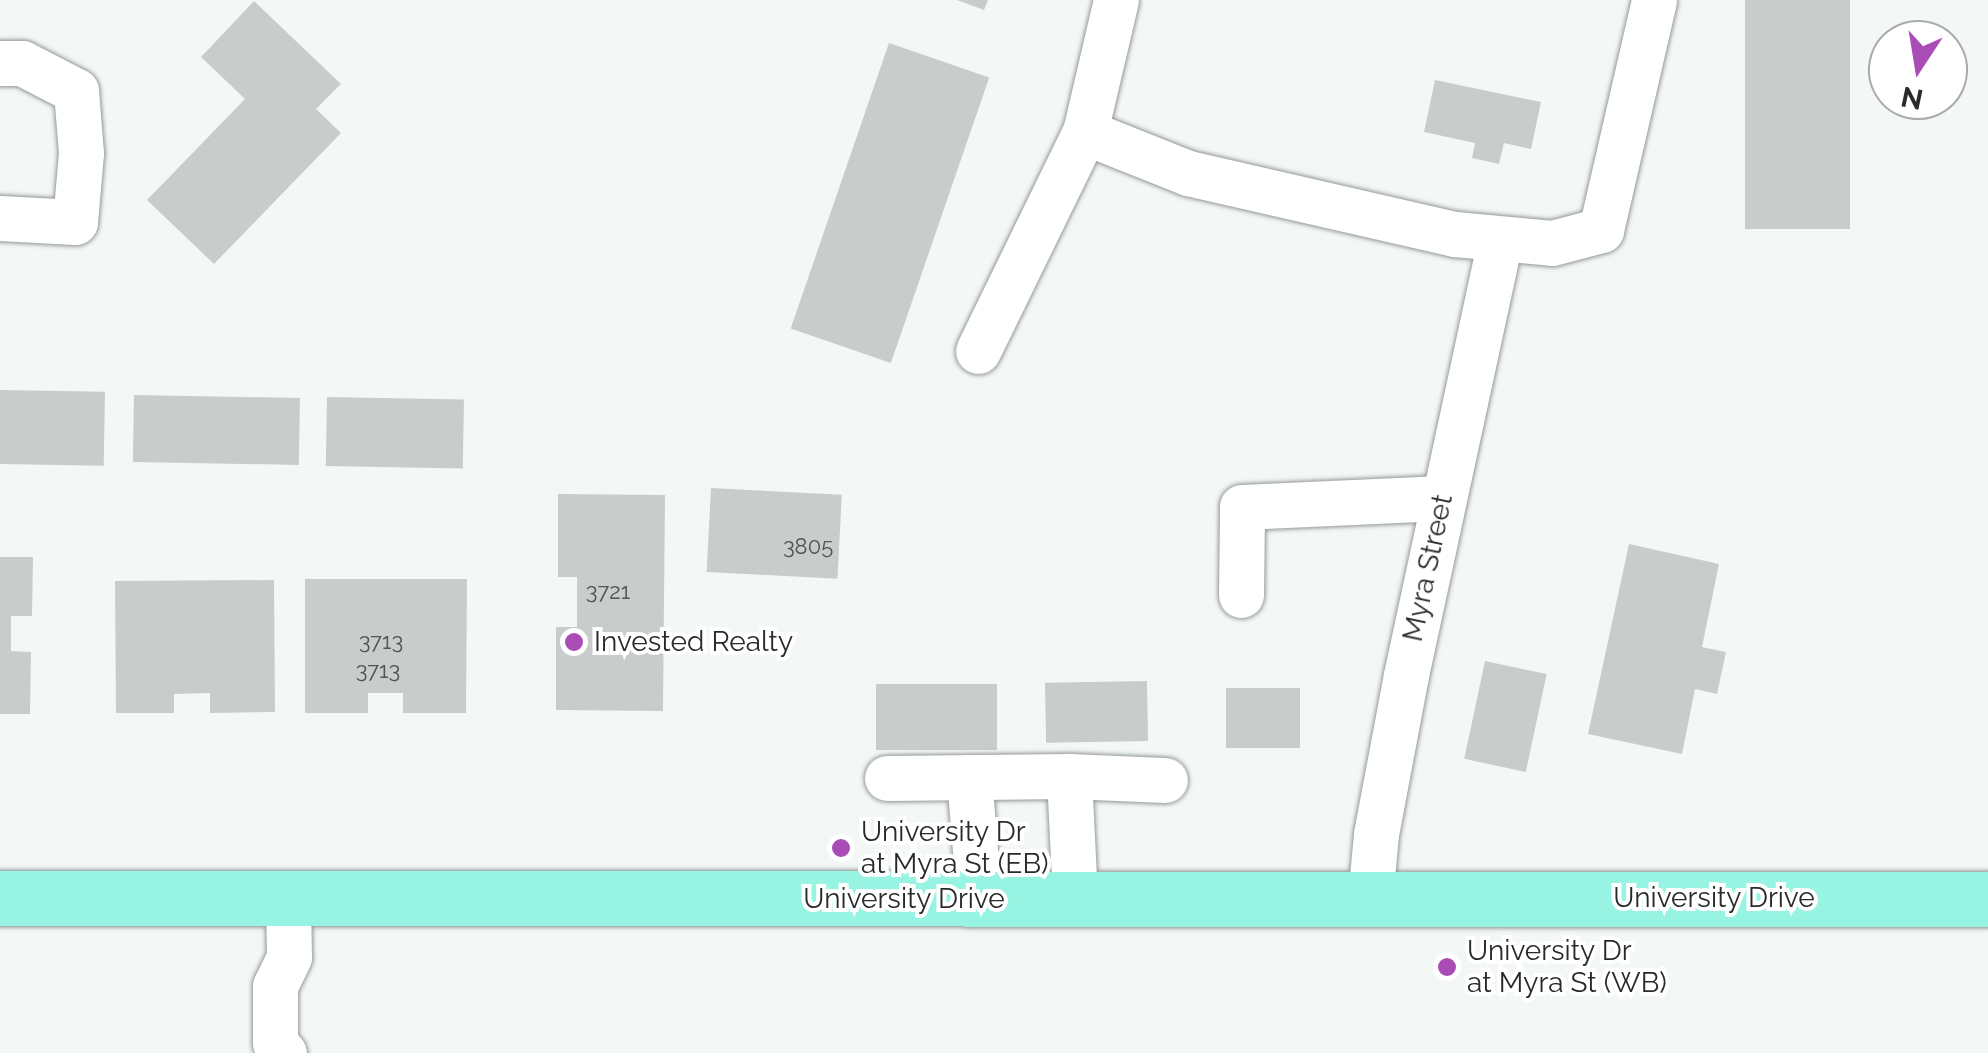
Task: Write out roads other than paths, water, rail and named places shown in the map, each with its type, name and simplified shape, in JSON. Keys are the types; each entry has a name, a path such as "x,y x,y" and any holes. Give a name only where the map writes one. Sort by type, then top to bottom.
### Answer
{"main road":[{"name":"University Drive","path":"0,898 1988,899"}],"street":[{"path":"978,351 1085,132 1116,0"},
{"path":"1085,132 1188,174 1500,241 1552,243 1601,230 1654,0"},
{"path":"0,63 22,62 76,91 82,152 75,222 0,218"},
{"name":"Myra Street","path":"1370,898 1376,834 1442,498 1500,241"},
{"path":"1242,595 1242,508 1442,498"},
{"path":"1069,776 1075,899"},
{"path":"887,778 1069,776 1165,780"},
{"path":"970,778 980,899"},
{"path":"284,1053 275,1043 276,986 288,957 288,900"},
{"path":"288,957 307,985 307,1042 294,1053"}],"place":[{"name":"Invested Realty","path":"574,642"},
{"name":"University Dr at Myra St (EB)","path":"841,848"},
{"name":"University Dr at Myra St (WB)","path":"1447,967"}]}
